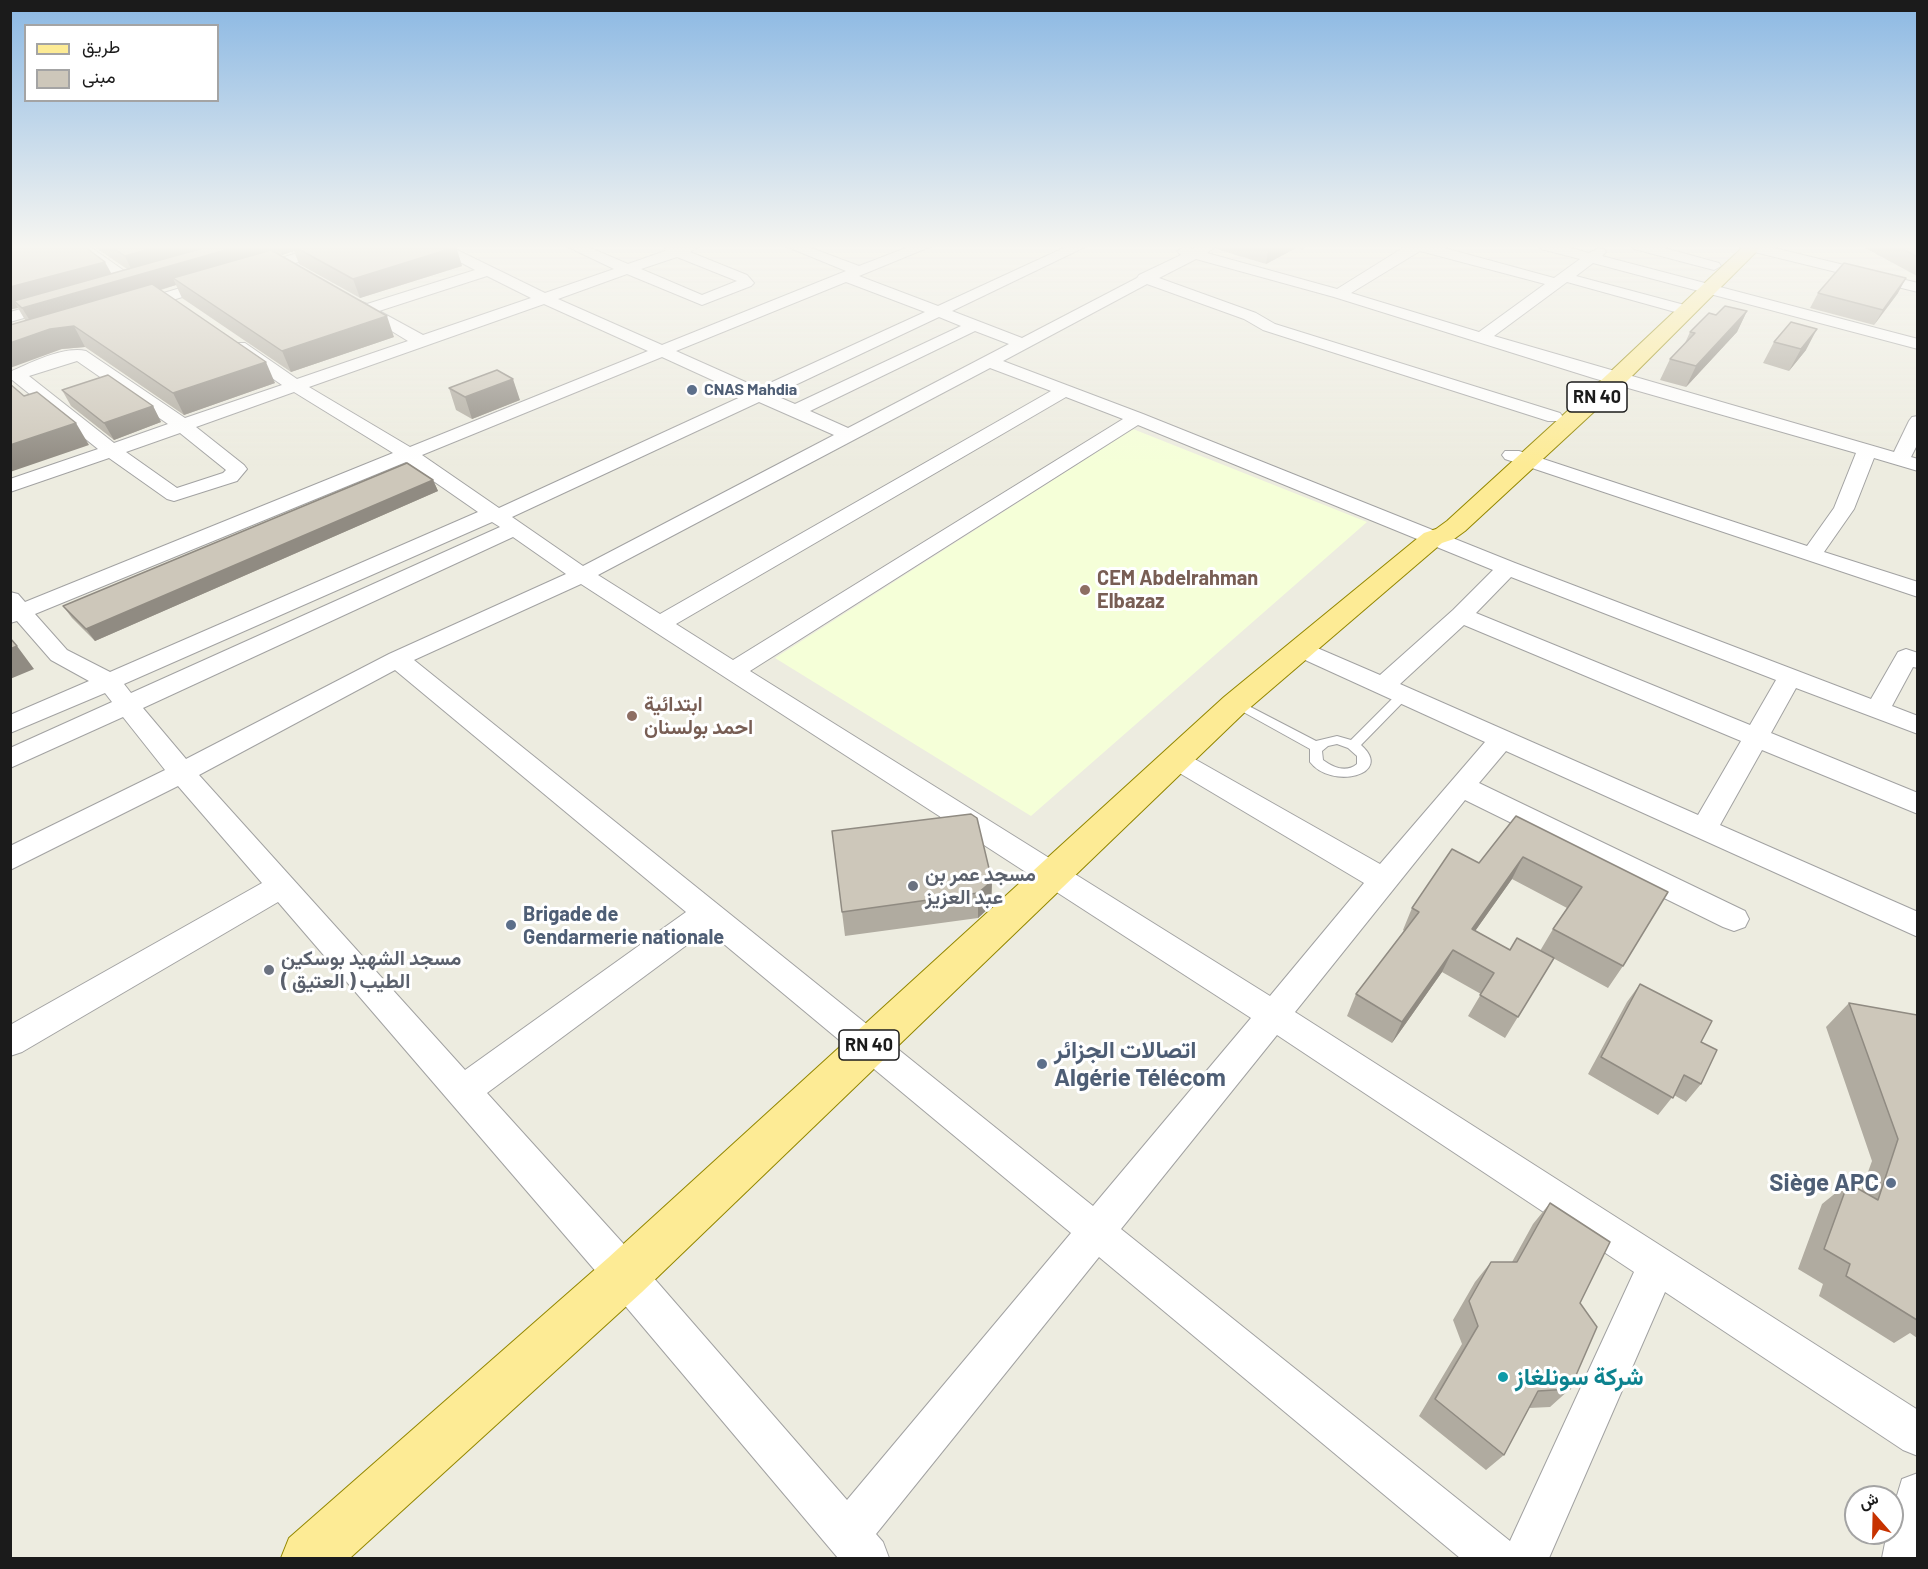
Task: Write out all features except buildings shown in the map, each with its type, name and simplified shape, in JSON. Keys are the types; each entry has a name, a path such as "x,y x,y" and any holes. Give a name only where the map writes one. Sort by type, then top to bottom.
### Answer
{"main road":[{"name":"RN 40","path":"1520,457 1667,319"},
{"name":"RN 40","path":"309,1558 625,1275 1234,704 1433,538 1452,530 1554,417 1608,376"}],"street":[{"path":"198,319 294,385 408,454 582,575 1273,1015 1917,1435"},
{"path":"382,319 421,341"},
{"path":"10,486 483,319"},
{"path":"593,319 848,435"},
{"path":"740,319 408,454 15,609 59,655 118,693 182,773 625,1275 857,1547 1095,1232 1383,880 1501,740"},
{"path":"10,759 118,693 502,519 923,319"},
{"path":"954,319 1021,343"},
{"path":"10,859 182,773 397,659 582,575 1066,319"},
{"path":"1256,319 1269,327 1554,417"},
{"path":"1420,319 1909,463 1917,421"},
{"path":"1481,338 1507,319"},
{"path":"1821,319 1917,344"},
{"path":"797,410 973,326"},
{"path":"80,355 182,425 237,469 230,477 174,495 111,450 17,375 63,358 80,355"},
{"path":"988,361 1137,418 1507,568 1791,675 1917,726"},
{"path":"660,624 1066,390"},
{"path":"734,670 1137,418"},
{"path":"1811,555 1844,509 1867,450"},
{"path":"1520,457 1917,590"},
{"path":"1393,690 1507,568"},
{"path":"1461,615 1917,804"},
{"path":"1300,649 1917,925"},
{"path":"1877,710 1906,657 1917,661"},
{"path":"397,659 1495,1558"},
{"path":"1704,828 1791,675"},
{"path":"10,725 118,693"},
{"path":"1175,759 1383,880"},
{"path":"1461,786 1734,919"},
{"path":"10,1042 281,886"},
{"path":"463,1091 707,913"},
{"path":"1526,1558 1657,1265"},
{"path":"1904,1558 1917,1495"}],"lane":[{"path":"1353,745 1393,690"},
{"path":"1234,704 1317,747"},
{"path":"1329,740 1353,745 1363,754 1364,765 1354,773 1346,774 1323,767 1315,756 1317,747 1329,740"}],"shaded area":[{"name":"CEM Abdelrahman Elbazaz","path":"1133,429 1367,522 1031,816 775,658"}],"place":[{"name":"CNAS Mahdia","path":"692,390"},
{"name":"CEM Abdelrahman Elbazaz","path":"1085,590"},
{"name":"ابتدائية احمد بولسنان","path":"632,716"},
{"name":"مسجد عمر بن عبد العزيز","path":"913,886"},
{"name":"Brigade de Gendarmerie nationale","path":"511,925"},
{"name":"مسجد الشهيد بوسكين الطيب ( العتيق )","path":"269,970"},
{"name":"اتصالات الجزائر Algérie Télécom","path":"1042,1064"},
{"name":"Siège APC","path":"1891,1183"},
{"name":"شركة سونلغاز","path":"1503,1377"}]}
